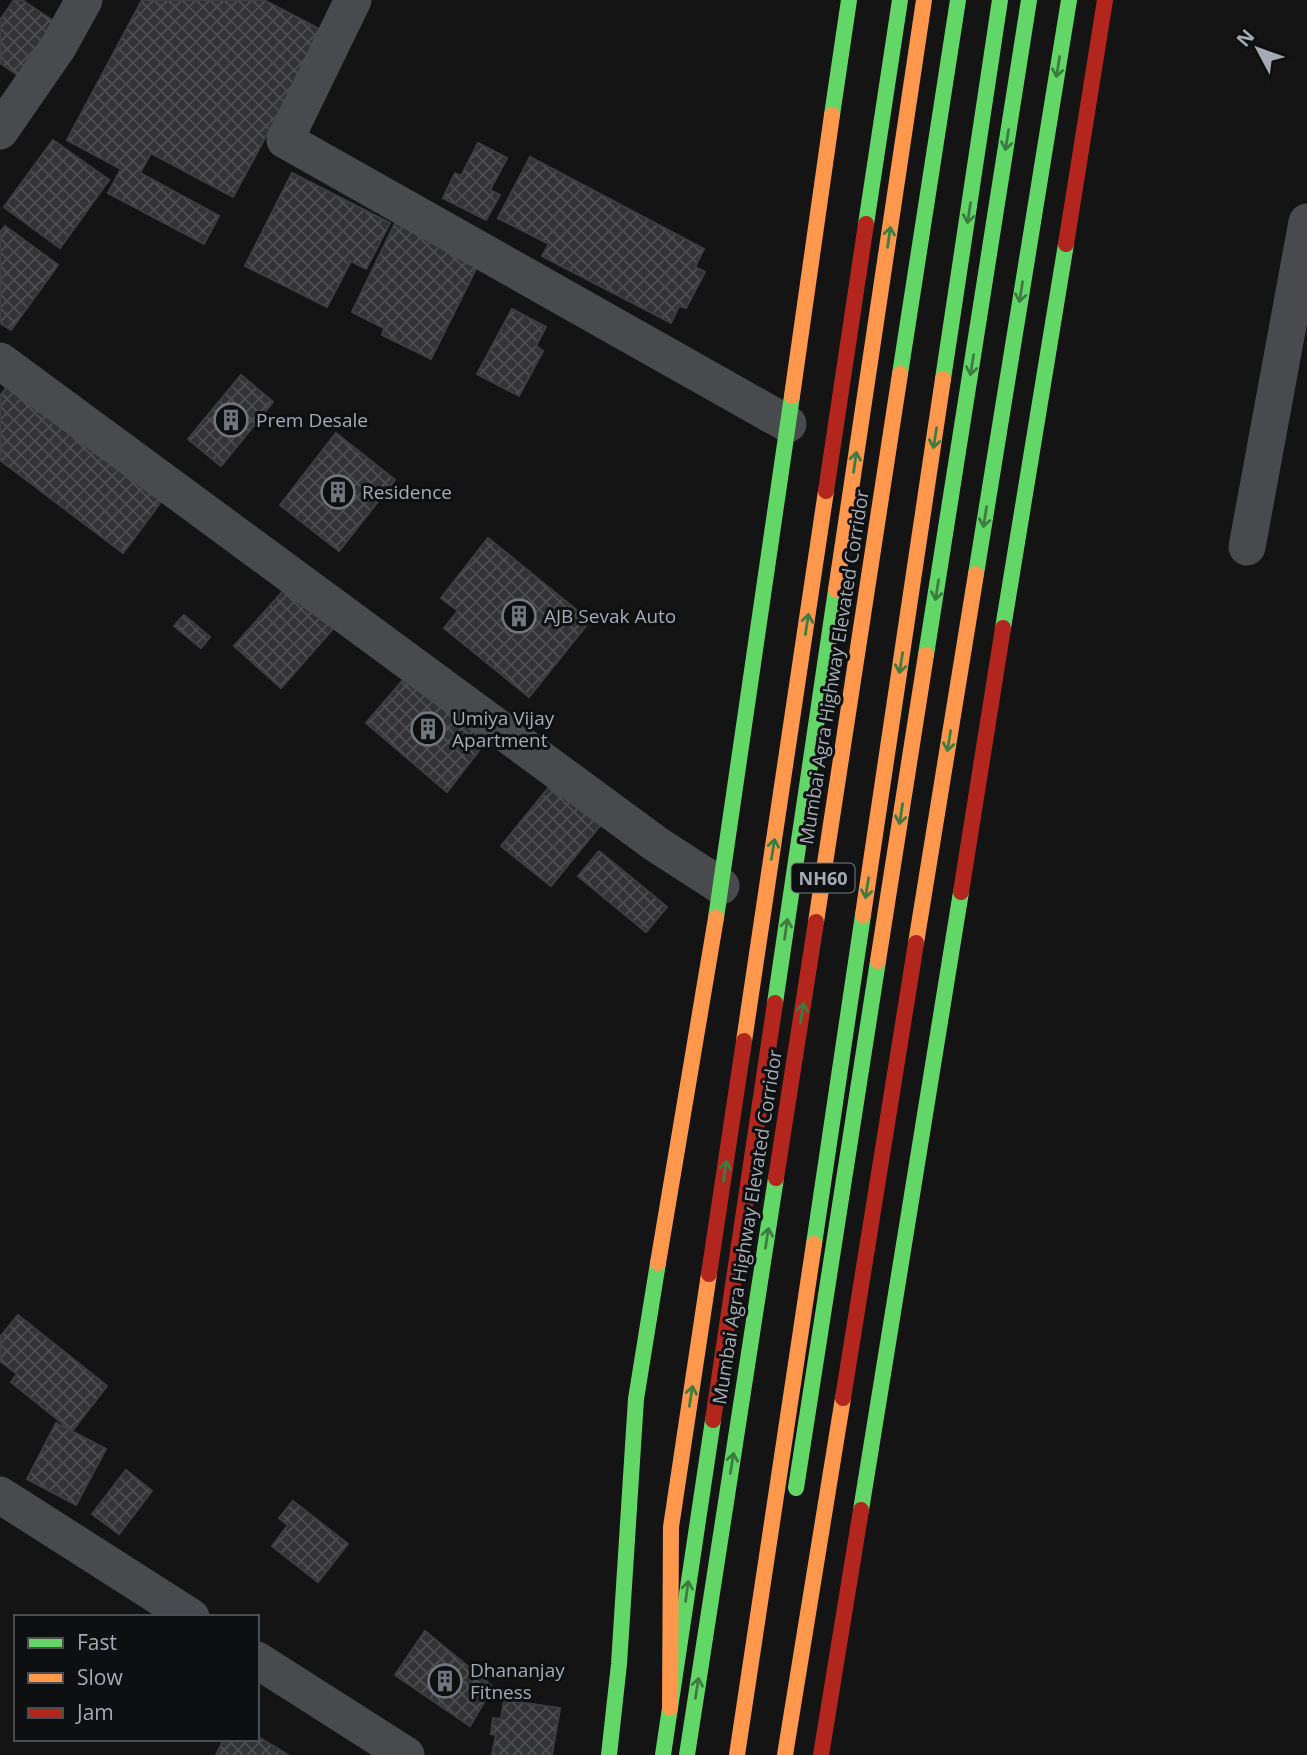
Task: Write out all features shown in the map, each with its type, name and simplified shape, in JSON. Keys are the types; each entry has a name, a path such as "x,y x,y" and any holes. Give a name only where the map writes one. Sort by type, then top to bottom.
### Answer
{"main road":[{"path":"670,1708 671,1527 900,0"},
{"path":"663,1755 924,0"},
{"name":"Mumbai Agra Highway Elevated Corridor","path":"687,1755 958,0"},
{"name":"NH60","path":"737,1755 1000,0"},
{"path":"793,1506 1029,0"},
{"path":"785,1755 1069,0"},
{"path":"821,1755 1105,0"},
{"path":"609,1755 619,1664 636,1399 720,886 788,424 846,1"}],"street":[{"path":"0,131 58,47 84,0"},
{"path":"352,0 285,140 788,424"},
{"path":"1247,547 1307,222"},
{"path":"0,361 656,844 720,886"},
{"path":"0,1494 188,1615"},
{"path":"259,1661 406,1755"}],"building":[{"path":"14,0 22,0 61,26 25,80 0,63 0,20"},
{"path":"142,0 264,0 323,31 233,197 151,153 140,173 219,216 204,244 108,193 121,169 67,140"},
{"path":"53,140 109,180 60,248 4,207"},
{"path":"478,143 507,158 490,190 500,195 486,220 443,198 455,173 461,176"},
{"path":"530,157 704,249 695,267 705,272 686,308 679,306 671,323 542,256 549,244 498,218"},
{"path":"292,173 390,223 366,269 351,261 327,307 245,266"},
{"path":"395,223 479,263 431,359 382,335 384,328 352,312"},
{"path":"5,226 58,265 11,330 0,323 0,232"},
{"path":"512,309 546,327 536,346 543,351 519,396 477,374"},
{"name":"Prem Desale","path":"241,375 273,402 221,466 188,439"},
{"path":"15,376 169,491 123,553 0,460 0,396"},
{"name":"Residence","path":"336,433 395,480 339,551 280,505"},
{"name":"AJB Sevak Auto","path":"488,538 590,621 529,697 444,628 458,611 441,598"},
{"path":"291,582 338,623 281,688 234,646"},
{"path":"184,615 210,637 201,648 174,626"},
{"name":"Umiya Vijay Apartment","path":"408,674 491,735 447,792 366,723"},
{"path":"554,781 604,821 551,886 501,846"},
{"path":"599,851 667,907 646,932 578,876"},
{"path":"18,1315 107,1386 72,1431 11,1382 17,1374 0,1361 0,1337"},
{"path":"56,1423 106,1449 76,1505 27,1479"},
{"path":"126,1470 152,1491 119,1534 92,1514"},
{"path":"293,1501 348,1544 318,1582 272,1546 288,1525 279,1518"},
{"name":"Dhananjay Fitness","path":"425,1631 493,1687 470,1726 395,1675"},
{"path":"504,1700 560,1708 552,1755 492,1755 496,1735 491,1734 493,1718 501,1719"},
{"path":"259,1737 288,1755 216,1755 223,1741 259,1741"}],"traffic: fast":[{"path":"832,115 849,0"},
{"path":"866,224 900,0"},
{"path":"900,374 958,0"},
{"path":"943,379 1000,0"},
{"path":"926,655 1029,0"},
{"path":"976,574 1069,0"},
{"path":"1003,628 1066,244"},
{"path":"716,918 792,396"},
{"path":"775,1003 836,590"},
{"path":"861,1510 961,892"},
{"path":"814,1244 863,915"},
{"path":"796,1488 878,961"},
{"path":"687,1755 776,1178"},
{"path":"609,1755 619,1664 636,1399 658,1263"},
{"path":"663,1755 713,1420"}],"traffic: slow":[{"path":"836,590 924,0"},
{"path":"792,396 832,115"},
{"path":"816,922 900,374"},
{"path":"863,915 943,379"},
{"path":"744,1041 826,491"},
{"path":"916,943 976,574"},
{"path":"878,961 926,655"},
{"path":"658,1263 716,918"},
{"path":"737,1755 814,1244"},
{"path":"670,1708 671,1527 709,1274"},
{"path":"785,1755 843,1398"}],"traffic: jam":[{"path":"1066,244 1105,0"},
{"path":"826,491 866,224"},
{"path":"961,892 1003,628"},
{"path":"776,1178 816,922"},
{"path":"843,1398 916,943"},
{"path":"713,1420 775,1003"},
{"path":"709,1274 744,1041"},
{"path":"821,1755 861,1510"}],"place":[{"name":"Prem Desale","path":"231,420"},
{"name":"Residence","path":"338,492"},
{"name":"AJB Sevak Auto","path":"519,616"},
{"name":"Umiya Vijay Apartment","path":"428,729"},
{"name":"Dhananjay Fitness","path":"445,1681"}]}
